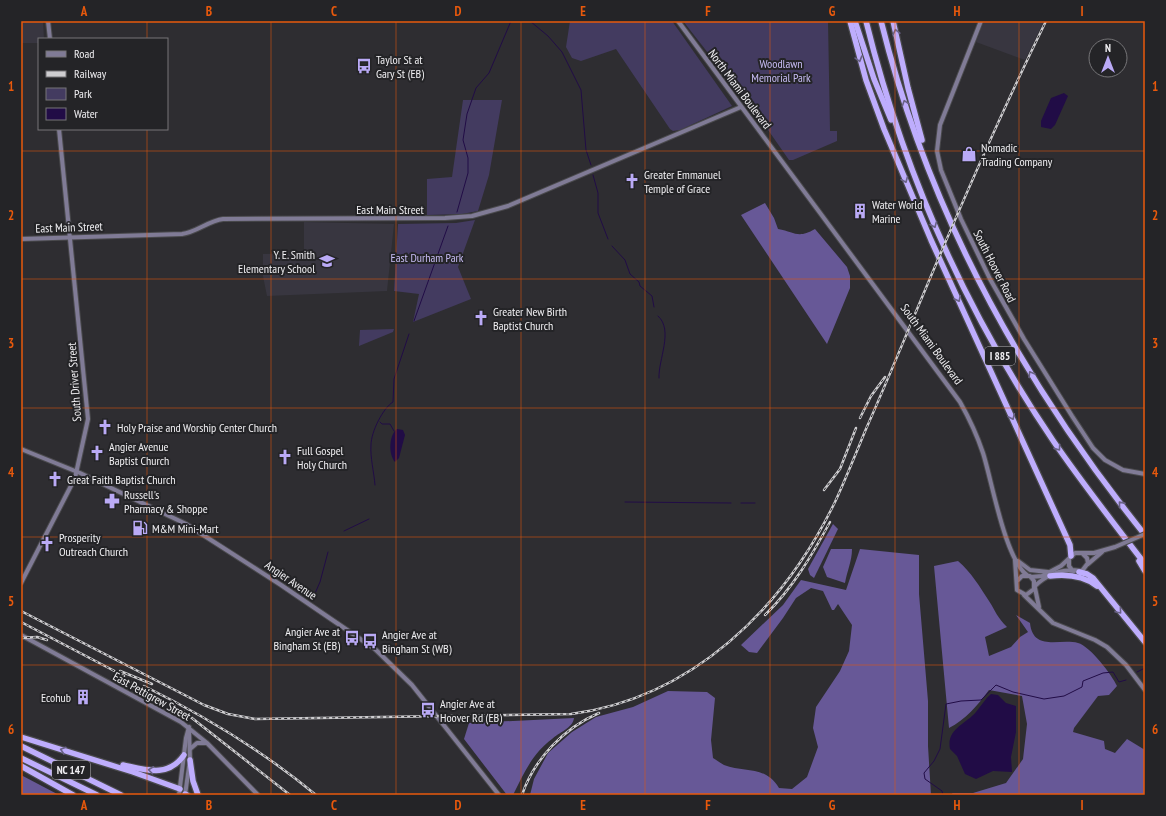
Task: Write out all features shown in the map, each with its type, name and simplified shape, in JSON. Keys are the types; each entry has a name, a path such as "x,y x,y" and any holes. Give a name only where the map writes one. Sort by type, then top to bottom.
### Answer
{"highway":[{"path":"850,21 866,80 884,129 931,240 1068,540 1071,548 1070,558"},
{"path":"855,21 874,79 904,150"},
{"name":"I 885","path":"866,21 904,150 951,262 999,354 1054,442 1145,564"},
{"name":"I 885","path":"881,21 905,103 938,192 981,285 1031,375 1087,460 1145,534"},
{"path":"894,21 914,114 938,192"},
{"path":"1129,543 1145,571"},
{"path":"1076,571 1091,576 1145,642"},
{"path":"1050,574 1071,575 1086,579 1099,587"},
{"path":"21,737 143,775 179,792"},
{"name":"NC 147","path":"21,746 121,795"},
{"path":"83,757 163,771 176,766 184,755"},
{"name":"NC 147","path":"21,758 97,795"},
{"path":"190,760 194,785 198,795"},
{"path":"21,766 73,795"}],"street":[{"path":"48,21 50,38"},
{"name":"North Miami Boulevard","path":"678,21 788,168"},
{"name":"South Hoover Road","path":"980,21 940,125 937,151 941,170 961,219 990,279 1041,368 1076,423 1093,448 1105,460 1123,470 1145,474"},
{"name":"East Main Street","path":"21,239 182,234 192,232 214,221 223,219 438,218 472,216 508,206 741,107"},
{"name":"South Driver Street","path":"21,583 77,472 88,424 88,407 59,130"},
{"name":"South Miami Boulevard","path":"788,168 948,384 963,407 980,446 1003,527 1014,556 1021,570 1030,576"},
{"name":"Angier Avenue","path":"21,449 77,472 194,529 375,649 412,685 499,795"},
{"path":"1024,594 1031,593 1035,587 1050,574 1064,565 1076,553 1083,554 1103,552 1145,534"},
{"path":"1103,552 1084,570 1064,570 1042,576 1022,576 1017,580 1017,590 1039,607 1049,619 1057,625 1095,640 1107,648 1126,665 1145,690"},
{"path":"1083,554 1087,558 1088,565"},
{"path":"1014,556 1030,570 1050,574"},
{"name":"South Miami Boulevard","path":"1014,556 1017,580"},
{"path":"1070,558 1069,566 1076,571"},
{"path":"1030,576 1035,587 1039,607"},
{"name":"East Pettigrew Street","path":"21,635 163,711 189,727 207,743 258,795"},
{"path":"189,727 190,760 186,795 179,792 189,727"},
{"path":"190,749 197,743 207,743"}],"shaded area":[{"path":"21,21 43,21 44,38 38,38 38,43 21,43"},
{"path":"984,21 1044,21 1025,60 976,42"},
{"path":"765,203 774,218 778,229 796,234 804,234 815,229 847,267 850,276 850,288 827,344 741,215"},
{"name":"Y. E. Smith Elementary School","path":"304,222 394,224 387,291 267,296 263,276 263,254 304,253"},
{"path":"833,524 838,529 814,578 810,575 808,569"},
{"path":"831,549 852,549 845,583 827,577 823,567"},
{"path":"860,549 919,555 919,594 928,701 928,746 931,795 530,795 534,779 548,753 572,732 596,717 633,707 668,691 707,692 715,698 711,740 713,758 724,765 761,773 773,781 779,788 792,789 807,777 818,747 813,728 816,707 840,671 849,651 852,625 838,604 834,610 832,610 823,591 811,588 796,598 757,653 749,652 741,645 783,605 801,580 846,590"},
{"path":"958,561 975,580 1007,627 985,637 989,656 1011,647 1020,637 1028,632 1016,615 1030,623 1032,632 1036,638 1048,642 1071,642 1083,645 1106,668 1117,686 1109,695 1098,696 1074,728 1073,732 1104,741 1105,749 1115,753 1127,739 1145,750 1145,795 953,795 952,793 973,793 1006,783 1023,759 1027,724 1022,696 989,690 971,712 949,728 934,566"},
{"path":"574,718 571,725 539,751 525,772 513,795 507,795 464,739 469,723"},
{"path":"21,775 59,795 21,795"}],"green space":[{"name":"Woodlawn Memorial Park","path":"570,21 672,21 732,106 680,130 673,131 670,129 616,49 581,61 572,58 566,47"},
{"name":"Woodlawn Memorial Park","path":"683,21 828,21 830,131 837,131 837,141 793,160 789,160 766,127"},
{"name":"East Durham Park","path":"463,100 502,100 489,175 478,211 462,214 427,215 427,179 452,177"},
{"name":"East Durham Park","path":"475,220 458,267 471,299 413,322 419,294 394,291 398,224 456,223"},
{"path":"394,329 393,332 359,346 360,330"}],"water":[{"path":"1064,93 1068,96 1055,125 1051,129 1041,127 1041,121 1051,98"},
{"path":"397,429 403,430 405,435 399,458 395,462 391,454 390,445 392,436"},
{"path":"991,694 998,695 1006,703 1016,706 1016,732 1011,757 1012,772 993,771 976,779 965,774 957,756 950,749 951,736 976,712"}],"waterway":[{"path":"457,212 468,173 468,158 463,140 467,114 476,88 489,73 511,21"},
{"path":"530,21 548,36 562,52 581,90 586,150 591,165"},
{"path":"593,175 598,193 598,213 608,239"},
{"path":"414,321 448,226"},
{"path":"612,246 625,260 630,274 639,282 640,286 652,296 654,307"},
{"path":"658,316 663,322 665,329 659,378"},
{"path":"375,485 371,454 373,434 375,427 385,409 393,402 394,379 409,334"},
{"path":"380,422 382,424 390,424 394,431"},
{"path":"625,502 731,503"},
{"path":"741,503 755,503"},
{"path":"344,531 369,519"},
{"path":"313,598 320,582 328,552"},
{"path":"1137,672 1145,668"},
{"path":"943,795 942,791 925,779 924,773 934,761 940,749 946,704 961,701 981,700 996,685 1013,692 1044,699 1064,696 1082,687 1083,681 1103,673 1113,672 1119,682 1126,680"}],"railway":[{"path":"21,611 204,705 228,714 255,719 571,714 615,705 656,689 694,668 729,642 761,612 789,578 814,541 835,502 967,191 1046,21"},
{"path":"860,418 871,396 885,377"},
{"path":"824,490 840,469 856,428"},
{"path":"765,615 793,582 809,559 830,522"},
{"path":"21,622 124,676"},
{"path":"21,638 37,637 47,640"},
{"path":"120,671 152,684"},
{"path":"123,678 147,692"},
{"path":"144,686 233,735 296,779 316,795"},
{"path":"183,711 290,795"},
{"path":"522,795 534,769 552,746 574,727 599,713"}],"place":[{"name":"Taylor St at Gary St (EB)","path":"364,66"},
{"name":"Nomadic Trading Company","path":"969,154"},
{"name":"Greater Emmanuel Temple of Grace","path":"632,181"},
{"name":"Water World Marine","path":"860,211"},
{"name":"Y. E. Smith Elementary School","path":"327,261"},
{"name":"Greater New Birth Baptist Church","path":"481,318"},
{"name":"Holy Praise and Worship Center Church","path":"105,427"},
{"name":"Angier Avenue Baptist Church","path":"97,453"},
{"name":"Full Gospel Holy Church","path":"285,457"},
{"name":"Great Faith Baptist Church","path":"55,479"},
{"name":"Russell's Pharmacy & Shoppe","path":"112,501"},
{"name":"M&M Mini-Mart","path":"140,528"},
{"name":"Prosperity Outreach Church","path":"47,544"},
{"name":"Angier Ave at Bingham St (EB)","path":"352,638"},
{"name":"Angier Ave at Bingham St (WB)","path":"370,641"},
{"name":"Ecohub","path":"83,697"},
{"name":"Angier Ave at Hoover Rd (EB)","path":"428,710"}]}
